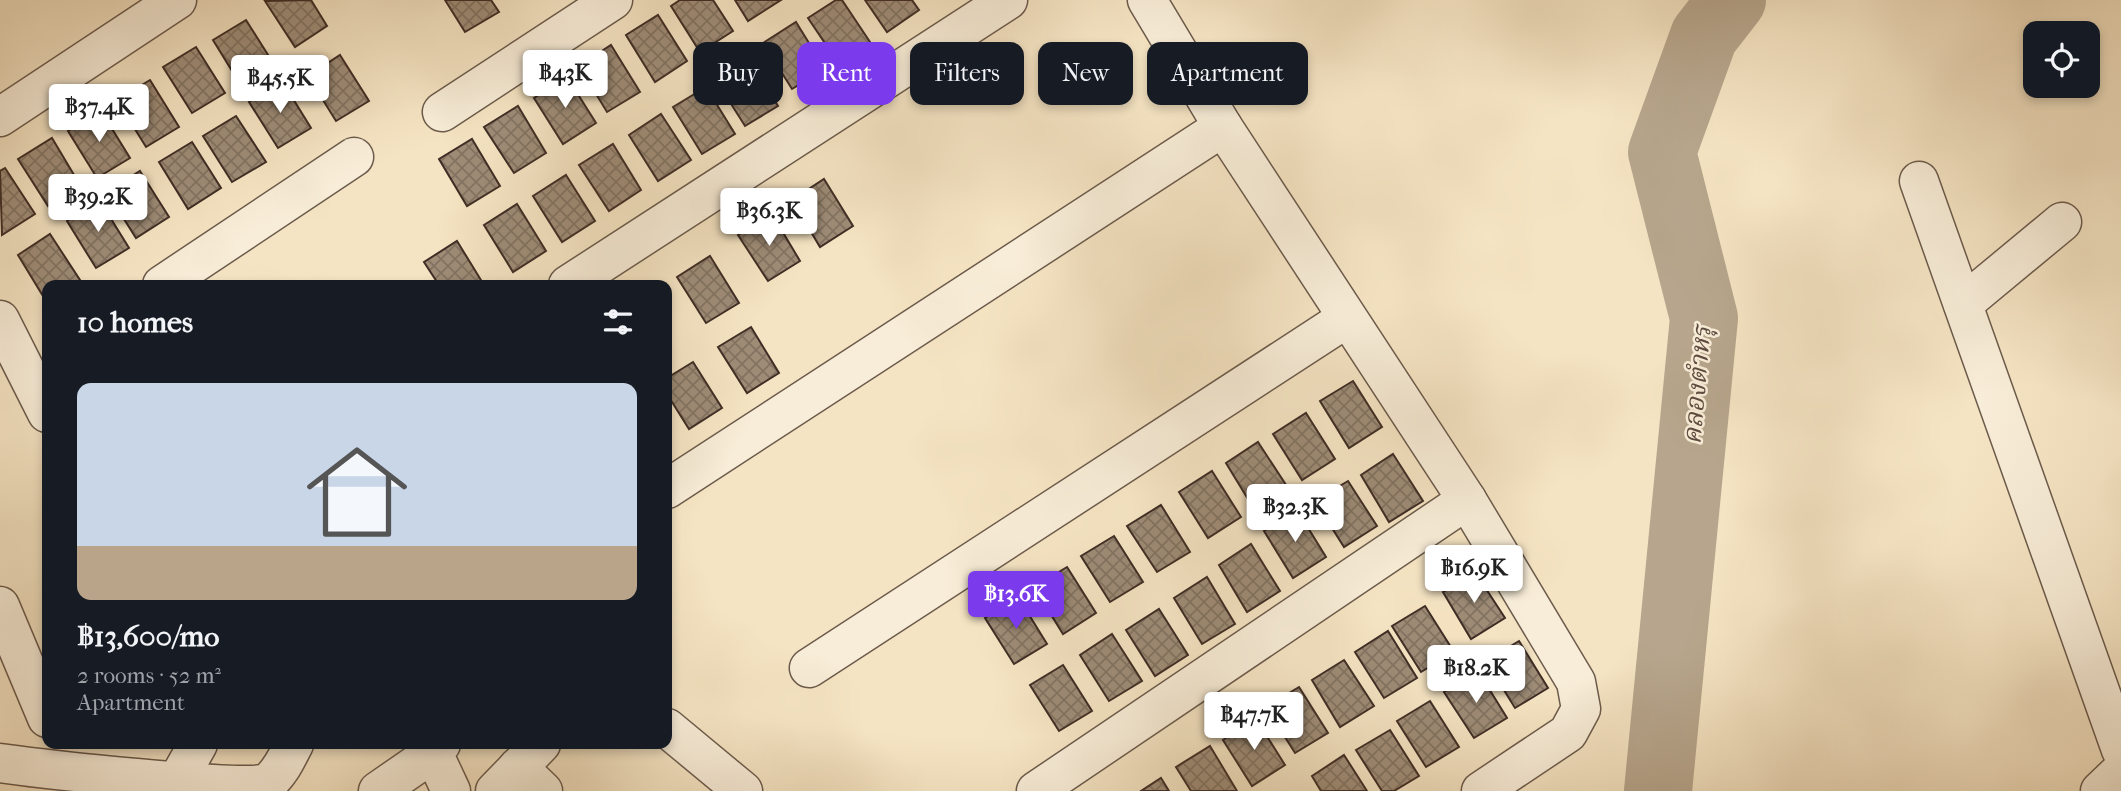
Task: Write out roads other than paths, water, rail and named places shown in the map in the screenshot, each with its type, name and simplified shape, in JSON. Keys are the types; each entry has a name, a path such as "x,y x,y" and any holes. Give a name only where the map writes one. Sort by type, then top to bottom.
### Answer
{"street":[{"path":"0,117 177,0"},
{"path":"442,112 613,0"},
{"path":"576,280 1008,0"},
{"path":"1147,0 1223,127 1467,500 1576,682 1581,709 1568,733 1481,791"},
{"path":"672,486 1223,127"},
{"path":"170,280 354,157"},
{"path":"1919,181 2121,750"},
{"path":"1962,304 2062,222"},
{"path":"809,668 1347,318"},
{"path":"0,320 37,369 42,391"},
{"path":"1037,791 1467,500"},
{"path":"0,606 42,706"},
{"path":"672,733 743,791"},
{"path":"195,788 198,749"},
{"path":"0,763 64,758 195,788 248,789 266,784 281,768 292,749"},
{"path":"378,791 431,749"},
{"path":"435,749 451,791"},
{"path":"2100,791 2121,771"}],"waterway":[{"name":"คลองตำหรุ","path":"1658,791 1704,318 1662,152 1704,36 1732,0"}]}
